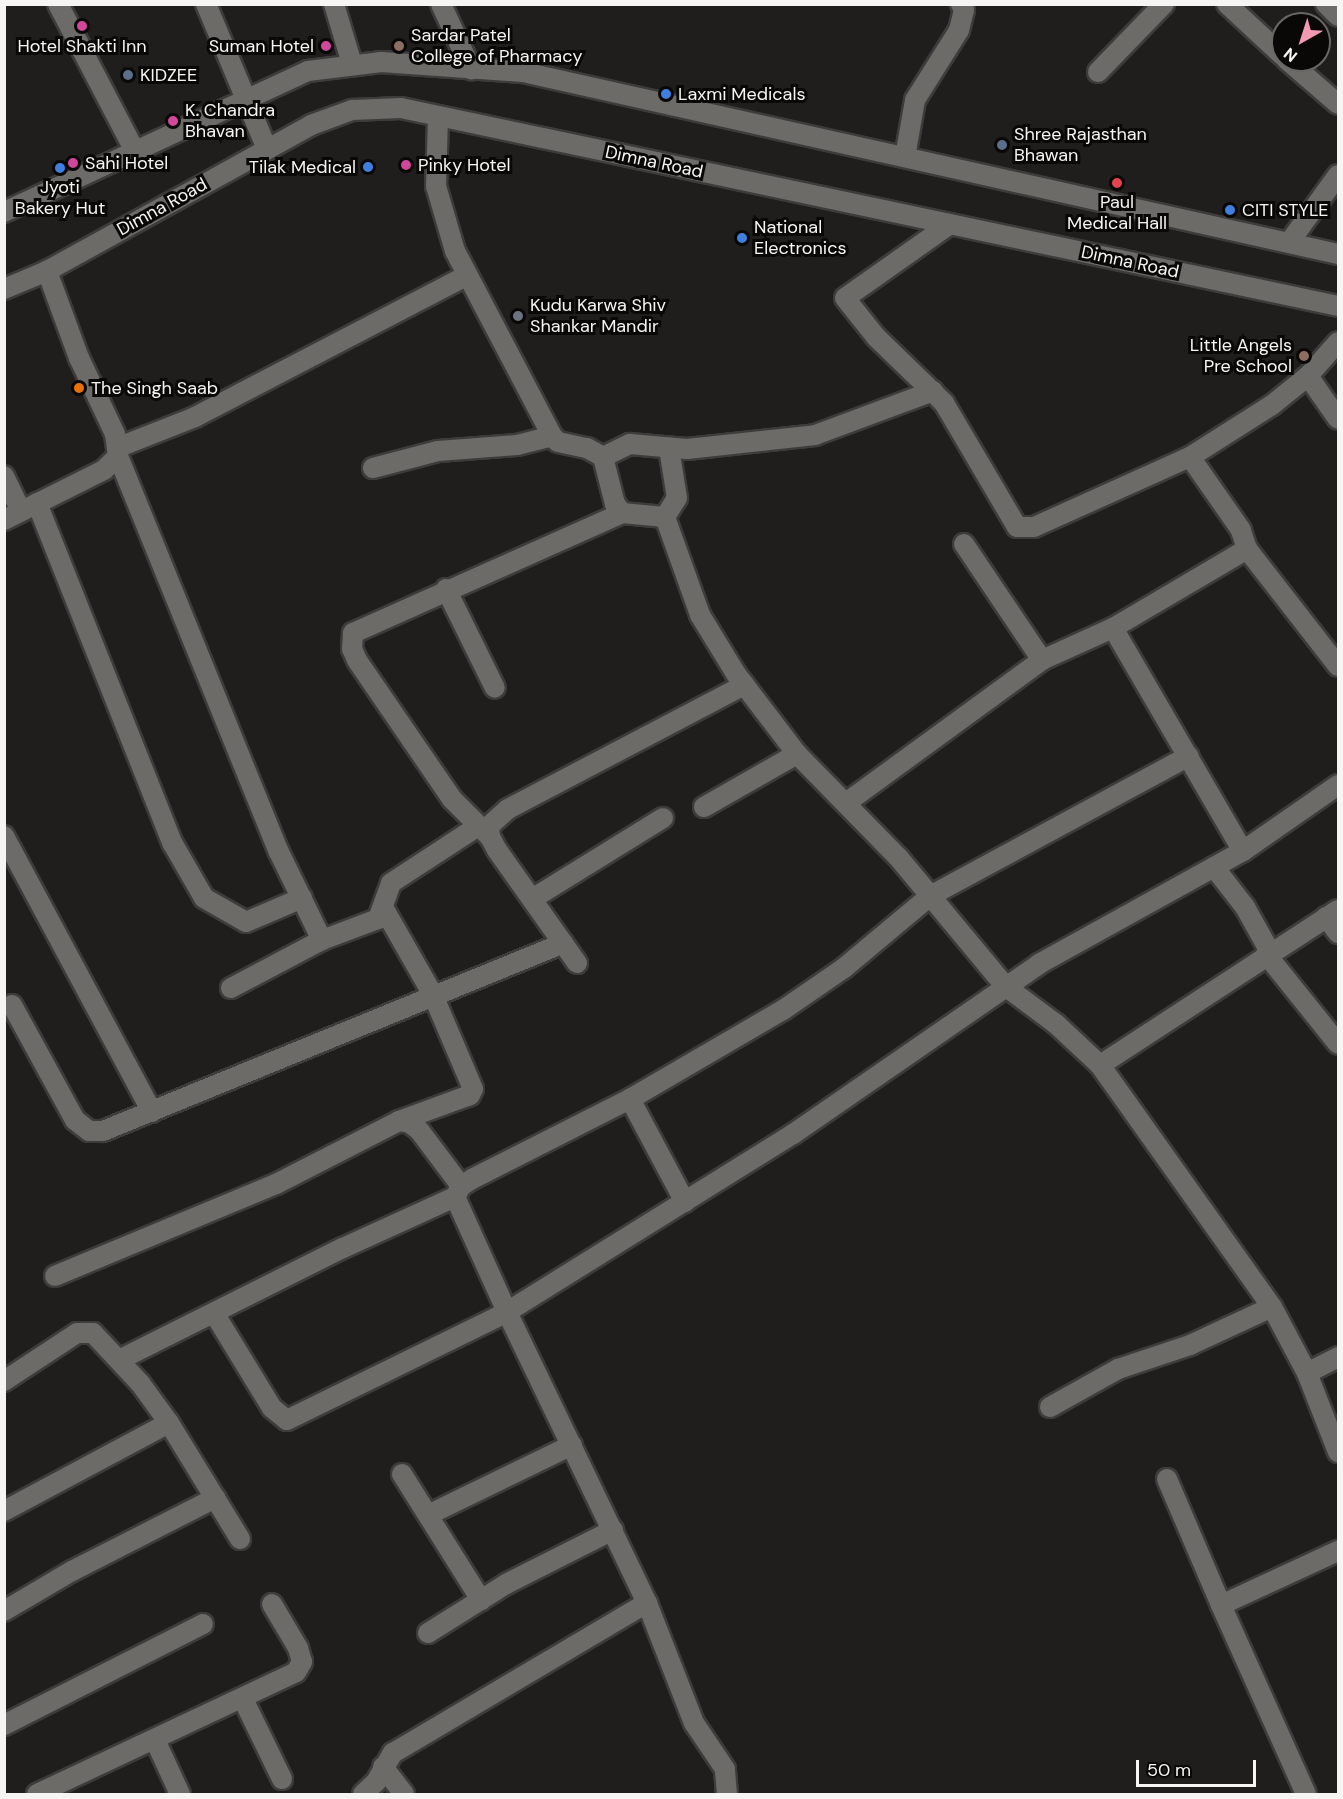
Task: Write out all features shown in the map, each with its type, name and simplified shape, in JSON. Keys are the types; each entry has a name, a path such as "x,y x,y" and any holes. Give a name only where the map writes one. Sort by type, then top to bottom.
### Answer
{"street":[{"path":"58,4 135,151"},
{"path":"206,4 267,149"},
{"path":"334,4 352,64"},
{"path":"441,4 471,69"},
{"path":"905,157 915,100 959,30 964,10 961,4"},
{"path":"1098,72 1164,4"},
{"path":"1227,4 1271,45"},
{"path":"1326,4 1338,16"},
{"path":"4,212 246,102 308,71 352,64 523,72 1292,240 1338,254"},
{"path":"1301,72 1338,104"},
{"name":"Dimna Road","path":"4,289 47,271 310,125 352,110 401,108 1338,306"},
{"path":"438,116 435,186 466,276 552,436 558,442 587,448 603,457 615,504 622,513"},
{"path":"1292,240 1338,175"},
{"path":"950,224 845,298 876,337 944,402 1010,519 1020,529 1034,527 1190,457 1239,429 1308,376 1338,342"},
{"path":"47,271 79,358 146,516 279,852 322,940"},
{"path":"21,512 104,470 118,451 195,417 466,276"},
{"path":"1308,376 1338,419"},
{"path":"603,457 630,444 669,448 815,435 933,390"},
{"path":"374,468 438,452 517,446 552,436"},
{"path":"665,517 677,498 669,448"},
{"path":"1190,457 1241,530 1247,549 1338,666"},
{"path":"4,476 173,844 204,898 246,922 302,898"},
{"path":"577,963 484,832 452,799 352,649 353,633 360,627 622,513 665,517"},
{"path":"665,517 700,615 744,685 797,754 846,803 930,896 1005,986 1056,1024 1100,1065 1272,1307 1306,1373 1338,1452"},
{"path":"964,544 1042,660"},
{"path":"846,803 1042,660 1113,628 1247,549"},
{"path":"446,589 495,688"},
{"path":"1113,628 1190,756 1243,851"},
{"path":"231,988 322,940 378,919 384,909 385,892 391,883 484,832 508,809 744,685"},
{"path":"704,807 797,754"},
{"path":"119,1360 458,1192 630,1099 783,1010 844,968 930,896 1190,756"},
{"path":"214,1313 272,1408 287,1420 507,1312 793,1134 1056,953 1243,851 1338,785"},
{"path":"532,899 663,818"},
{"path":"4,836 152,1112"},
{"path":"1214,867 1245,908 1268,953 1338,1044"},
{"path":"55,1276 276,1184 399,1121 470,1095 473,1089 434,998 384,909"},
{"path":"1100,1065 1268,953 1334,920"},
{"path":"12,1005 82,1128 103,1131 434,998 563,943"},
{"path":"630,1099 685,1202"},
{"path":"399,1121 410,1123 419,1130 458,1192 507,1312 647,1603 694,1723 725,1769 727,1794"},
{"path":"1050,1407 1118,1369 1190,1345 1272,1307"},
{"path":"4,1381 85,1330 93,1333 119,1360 169,1423 240,1539"},
{"path":"1306,1373 1338,1358"},
{"path":"4,1511 169,1423"},
{"path":"428,1515 572,1445"},
{"path":"402,1474 481,1600"},
{"path":"1167,1479 1305,1794"},
{"path":"4,1611 72,1570 215,1498"},
{"path":"428,1633 481,1600 613,1530"},
{"path":"1221,1605 1338,1551"},
{"path":"363,1794 393,1753 647,1603"},
{"path":"37,1794 58,1790 154,1740 285,1680 302,1662 272,1604"},
{"path":"4,1725 203,1624"},
{"path":"243,1699 282,1779"},
{"path":"154,1740 180,1794"},
{"path":"383,1767 404,1794"}],"place":[{"name":"Hotel Shakti Inn","path":"82,26"},
{"name":"Suman Hotel","path":"326,46"},
{"name":"Sardar Patel College of Pharmacy","path":"399,46"},
{"name":"KIDZEE","path":"128,75"},
{"name":"Laxmi Medicals","path":"666,94"},
{"name":"K. Chandra Bhavan","path":"173,121"},
{"name":"Shree Rajasthan Bhawan","path":"1002,145"},
{"name":"Sahi Hotel","path":"73,163"},
{"name":"Pinky Hotel","path":"406,165"},
{"name":"Tilak Medical","path":"368,167"},
{"name":"Jyoti Bakery Hut","path":"60,168"},
{"name":"Paul Medical Hall","path":"1117,183"},
{"name":"CITI STYLE","path":"1230,210"},
{"name":"National Electronics","path":"742,238"},
{"name":"Kudu Karwa Shiv Shankar Mandir","path":"518,316"},
{"name":"Little Angels Pre School","path":"1304,356"},
{"name":"The Singh Saab","path":"79,388"}]}
